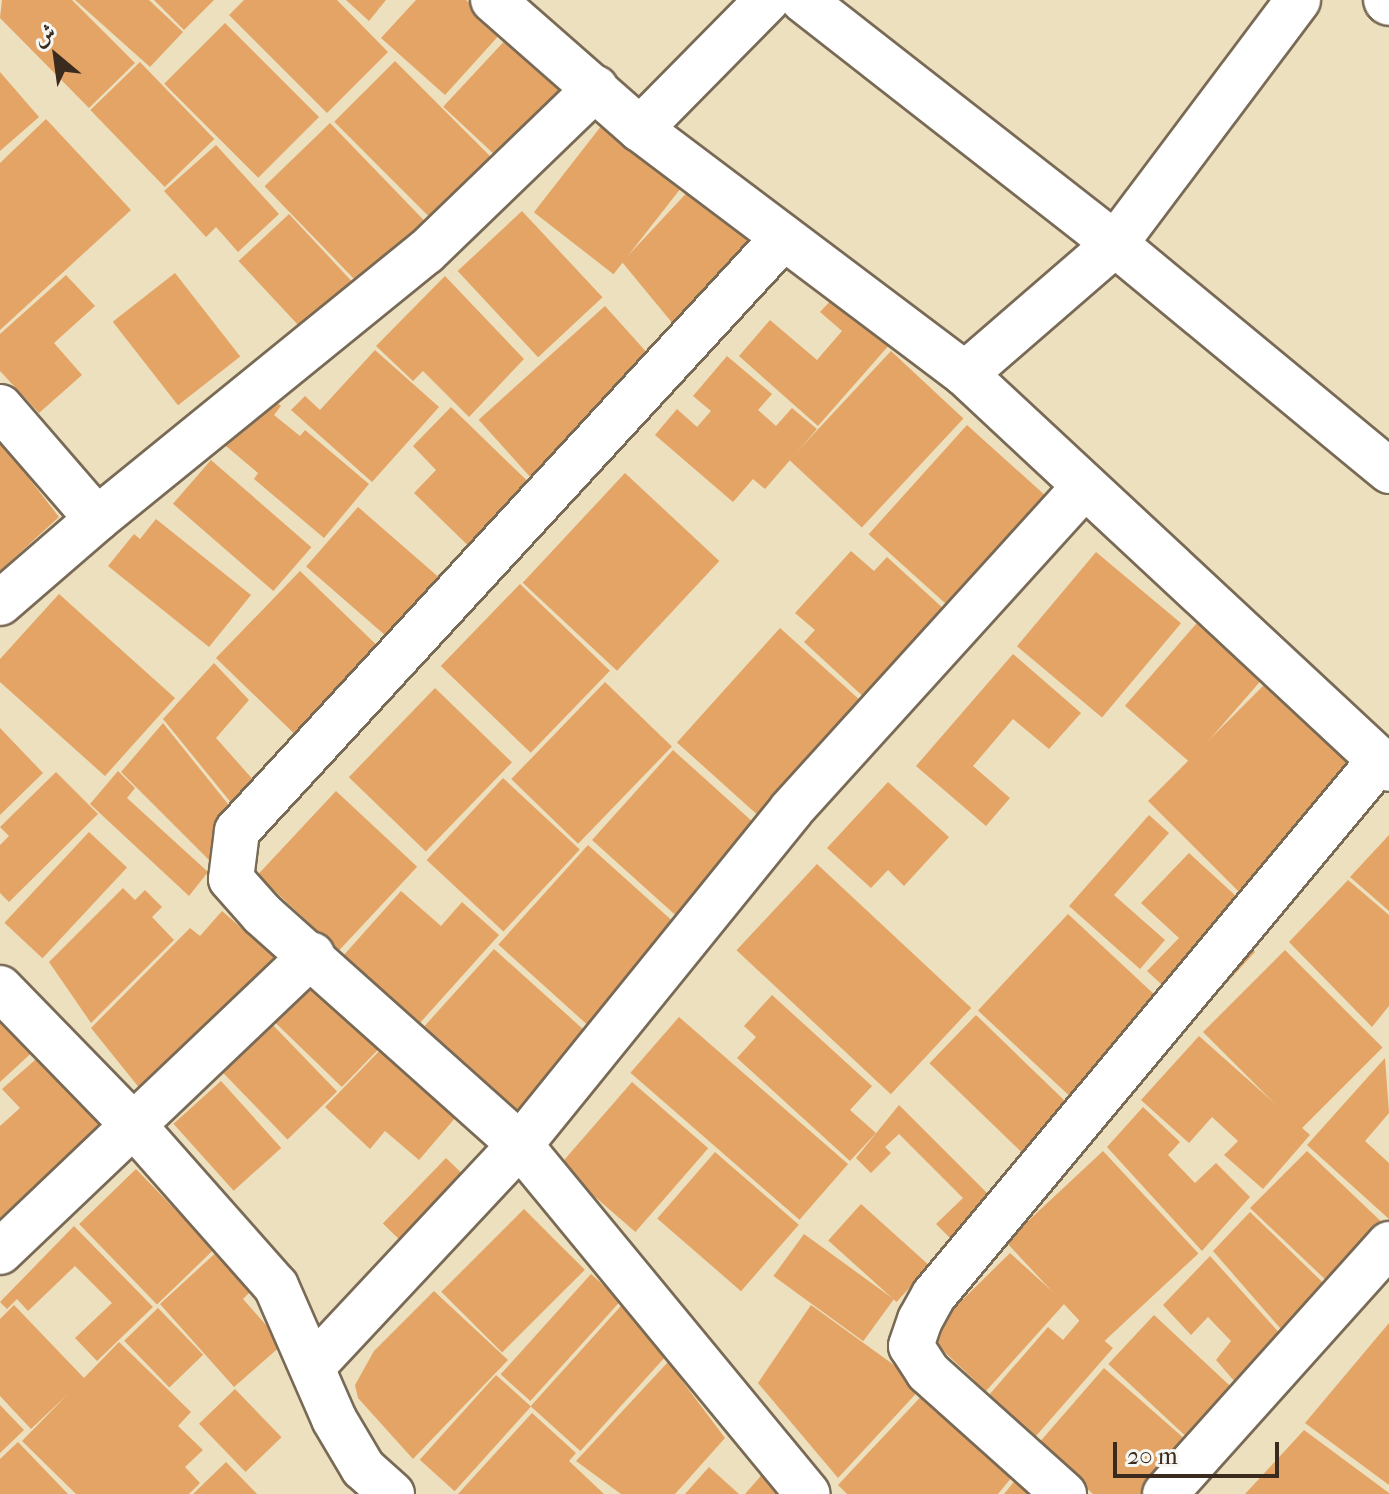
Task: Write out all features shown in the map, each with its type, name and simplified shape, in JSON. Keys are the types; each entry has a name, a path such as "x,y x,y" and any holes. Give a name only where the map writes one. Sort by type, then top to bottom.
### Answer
{"street":[{"path":"493,0 640,129 965,374 1083,488 1385,765 944,1282 920,1320 911,1346 928,1372 1064,1494"},
{"path":"640,129 767,0"},
{"path":"803,0 1115,244 1389,471"},
{"path":"965,374 1115,244 1298,0"},
{"path":"0,603 97,519 426,252 596,88"},
{"path":"783,238 237,831 231,879 262,914 312,955 520,1145 808,1494"},
{"path":"0,407 97,519"},
{"path":"312,1367 520,1145 791,810 1083,488"},
{"path":"0,1252 136,1128 312,955"},
{"path":"0,988 136,1128 276,1286 334,1419 363,1468 392,1494"},
{"path":"1165,1494 1389,1244"}],"building":[{"path":"2,0 72,0 135,63 89,108 0,18"},
{"path":"75,0 149,0 183,32 150,67"},
{"path":"154,0 214,0 184,30"},
{"path":"244,0 337,0 388,52 327,113 229,15"},
{"path":"346,0 386,0 369,21"},
{"path":"416,0 466,0 502,32 445,95 381,38"},
{"path":"225,23 319,117 258,178 164,84"},
{"path":"510,35 566,88 499,159 443,107"},
{"path":"395,61 495,161 435,222 334,122"},
{"path":"140,62 214,139 165,187 90,110"},
{"path":"0,72 39,117 0,151"},
{"path":"609,116 689,178 613,274 534,212"},
{"path":"46,119 131,210 0,330 0,163"},
{"path":"330,123 427,223 361,286 265,186"},
{"path":"216,145 279,214 238,252 216,227 206,237 164,191"},
{"path":"709,169 777,262 697,353 622,262"},
{"path":"522,211 602,297 538,357 458,271"},
{"path":"289,214 356,286 305,333 239,261"},
{"path":"175,273 240,357 178,405 113,322"},
{"path":"66,275 95,306 54,343 82,375 39,413 0,371 0,334"},
{"path":"445,276 524,359 469,417 423,371 413,381 376,346"},
{"path":"835,296 890,344 818,426 739,356 770,320 817,360 842,331 820,312"},
{"path":"605,306 665,372 538,486 479,420"},
{"path":"375,350 439,407 372,482 291,410 305,396 320,410"},
{"path":"891,351 963,419 862,527 789,460"},
{"path":"727,356 772,394 758,410 776,426 792,408 817,429 765,489 753,479 733,502 655,435 677,409 697,427 711,411 693,396"},
{"path":"262,390 281,406 274,415 300,436 305,430 369,484 324,538 254,479 258,473 220,441"},
{"path":"451,407 546,499 485,562 414,493 436,470 413,446"},
{"path":"967,425 1078,525 979,634 869,534"},
{"path":"0,441 59,517 0,571"},
{"path":"211,460 311,547 273,591 173,504"},
{"path":"625,473 719,561 617,671 523,583"},
{"path":"358,507 451,588 399,647 306,567"},
{"path":"156,519 251,595 209,647 108,566 134,534 140,539"},
{"path":"851,551 874,571 887,557 945,610 892,723 804,642 815,630 795,613"},
{"path":"1096,552 1181,623 1102,718 1017,646"},
{"path":"300,571 395,663 311,750 216,658"},
{"path":"520,584 610,671 531,753 441,666"},
{"path":"59,594 175,698 105,776 0,682 0,659"},
{"path":"1203,616 1268,672 1190,762 1125,706"},
{"path":"780,628 888,726 785,840 677,742"},
{"path":"1013,654 1081,713 1049,749 1013,719 973,766 1010,798 986,826 916,766"},
{"path":"214,663 249,700 216,738 272,801 250,826 163,719"},
{"path":"1269,680 1379,790 1258,911 1148,801"},
{"path":"605,682 672,747 578,844 511,779"},
{"path":"435,688 512,762 426,852 349,777"},
{"path":"163,723 248,829 214,865 121,772"},
{"path":"0,728 43,773 0,815"},
{"path":"673,750 781,847 700,937 592,840"},
{"path":"118,771 135,788 127,798 208,872 189,896 90,804"},
{"path":"56,772 98,814 9,902 0,893 0,845 9,836 0,827"},
{"path":"503,778 580,850 503,932 427,860"},
{"path":"888,782 949,837 904,886 888,870 871,888 827,848"},
{"path":"336,791 417,867 339,951 258,875"},
{"path":"1149,815 1169,833 1114,895 1165,940 1140,969 1069,906"},
{"path":"89,832 127,867 42,958 4,923"},
{"path":"1389,835 1389,911 1350,877"},
{"path":"588,845 697,943 608,1043 498,945"},
{"path":"1189,853 1261,919 1241,939 1255,952 1196,1016 1147,971 1179,938 1141,903"},
{"path":"817,864 971,1008 891,1094 737,950"},
{"path":"1348,880 1389,915 1389,1006 1372,1027 1289,942"},
{"path":"123,888 135,900 145,890 162,907 152,917 174,940 91,1023 49,962"},
{"path":"401,891 441,926 462,902 499,935 419,1024 343,956"},
{"path":"222,911 276,958 141,1090 91,1028 190,928 200,936"},
{"path":"1068,914 1173,1012 1083,1109 978,1011"},
{"path":"494,949 602,1047 525,1133 416,1035"},
{"path":"1285,950 1383,1048 1301,1130 1203,1032"},
{"path":"313,973 385,1042 342,1087 270,1018"},
{"path":"772,995 872,1086 850,1110 876,1133 850,1161 737,1058 756,1037 744,1026"},
{"path":"0,1006 39,1046 0,1082"},
{"path":"976,1015 1080,1115 1033,1163 929,1063"},
{"path":"679,1017 848,1164 800,1220 630,1073"},
{"path":"269,1021 337,1091 287,1139 219,1069"},
{"path":"1199,1036 1310,1135 1263,1189 1224,1155 1238,1141 1212,1117 1189,1143 1141,1100"},
{"path":"385,1045 462,1110 419,1160 385,1131 370,1149 325,1107"},
{"path":"51,1046 121,1125 0,1232 0,1126 20,1108 2,1089"},
{"path":"1385,1058 1389,1113 1365,1141 1389,1163 1389,1219 1307,1145"},
{"path":"221,1081 281,1148 234,1191 173,1124"},
{"path":"632,1082 708,1148 635,1232 559,1166"},
{"path":"899,1105 998,1204 957,1245 936,1224 963,1198 899,1134 885,1147 891,1153 871,1173 856,1158"},
{"path":"1143,1107 1180,1142 1168,1155 1195,1183 1216,1163 1250,1197 1202,1251 1107,1147"},
{"path":"1103,1151 1198,1253 1101,1344 1006,1242"},
{"path":"1307,1151 1389,1229 1349,1302 1250,1208"},
{"path":"715,1152 799,1225 741,1291 657,1218"},
{"path":"446,1158 481,1192 418,1257 383,1223"},
{"path":"136,1169 214,1250 157,1304 79,1224"},
{"path":"861,1204 929,1266 897,1302 828,1240"},
{"path":"524,1209 585,1270 502,1353 441,1292"},
{"path":"1250,1212 1344,1303 1301,1352 1213,1251"},
{"path":"74,1226 153,1307 97,1361 75,1338 112,1303 75,1266 28,1311 17,1299 7,1309 0,1302"},
{"path":"804,1234 894,1299 863,1341 773,1276"},
{"path":"221,1248 256,1286 243,1299 283,1344 234,1387 160,1304"},
{"path":"1010,1253 1065,1303 986,1391 935,1343 944,1318"},
{"path":"1210,1256 1303,1359 1261,1412 1216,1360 1231,1341 1208,1317 1191,1335 1163,1305"},
{"path":"591,1274 621,1301 530,1401 501,1374"},
{"path":"434,1291 508,1360 413,1459 358,1398 355,1385 374,1351"},
{"path":"629,1297 679,1342 580,1451 531,1406"},
{"path":"14,1305 84,1378 119,1342 191,1412 178,1426 203,1450 185,1467 200,1483 189,1494 76,1494 22,1441 68,1394 31,1429 0,1396 0,1319"},
{"path":"811,1305 923,1386 838,1478 758,1383"},
{"path":"158,1308 203,1355 169,1387 124,1341"},
{"path":"1154,1315 1261,1415 1215,1464 1108,1364"},
{"path":"1080,1320 1113,1348 1036,1436 989,1395 1048,1327 1063,1340"},
{"path":"1389,1323 1389,1485 1305,1423"},
{"path":"668,1362 725,1438 675,1494 621,1494 576,1461"},
{"path":"1104,1368 1211,1462 1183,1494 1093,1494 1038,1444"},
{"path":"496,1375 531,1406 455,1491 420,1460"},
{"path":"929,1388 1021,1466 998,1494 847,1494 838,1485"},
{"path":"235,1389 282,1437 246,1472 199,1424"},
{"path":"0,1405 24,1430 0,1453"},
{"path":"532,1413 576,1453 569,1461 604,1494 458,1494"},
{"path":"1304,1430 1389,1493 1389,1494 1245,1494"},
{"path":"18,1442 68,1494 0,1494 0,1459"},
{"path":"226,1462 257,1494 193,1494"},
{"path":"709,1467 739,1494 685,1494"},
{"path":"765,1471 792,1494 745,1494"},
{"path":"1017,1478 1038,1494 1004,1494"}]}
